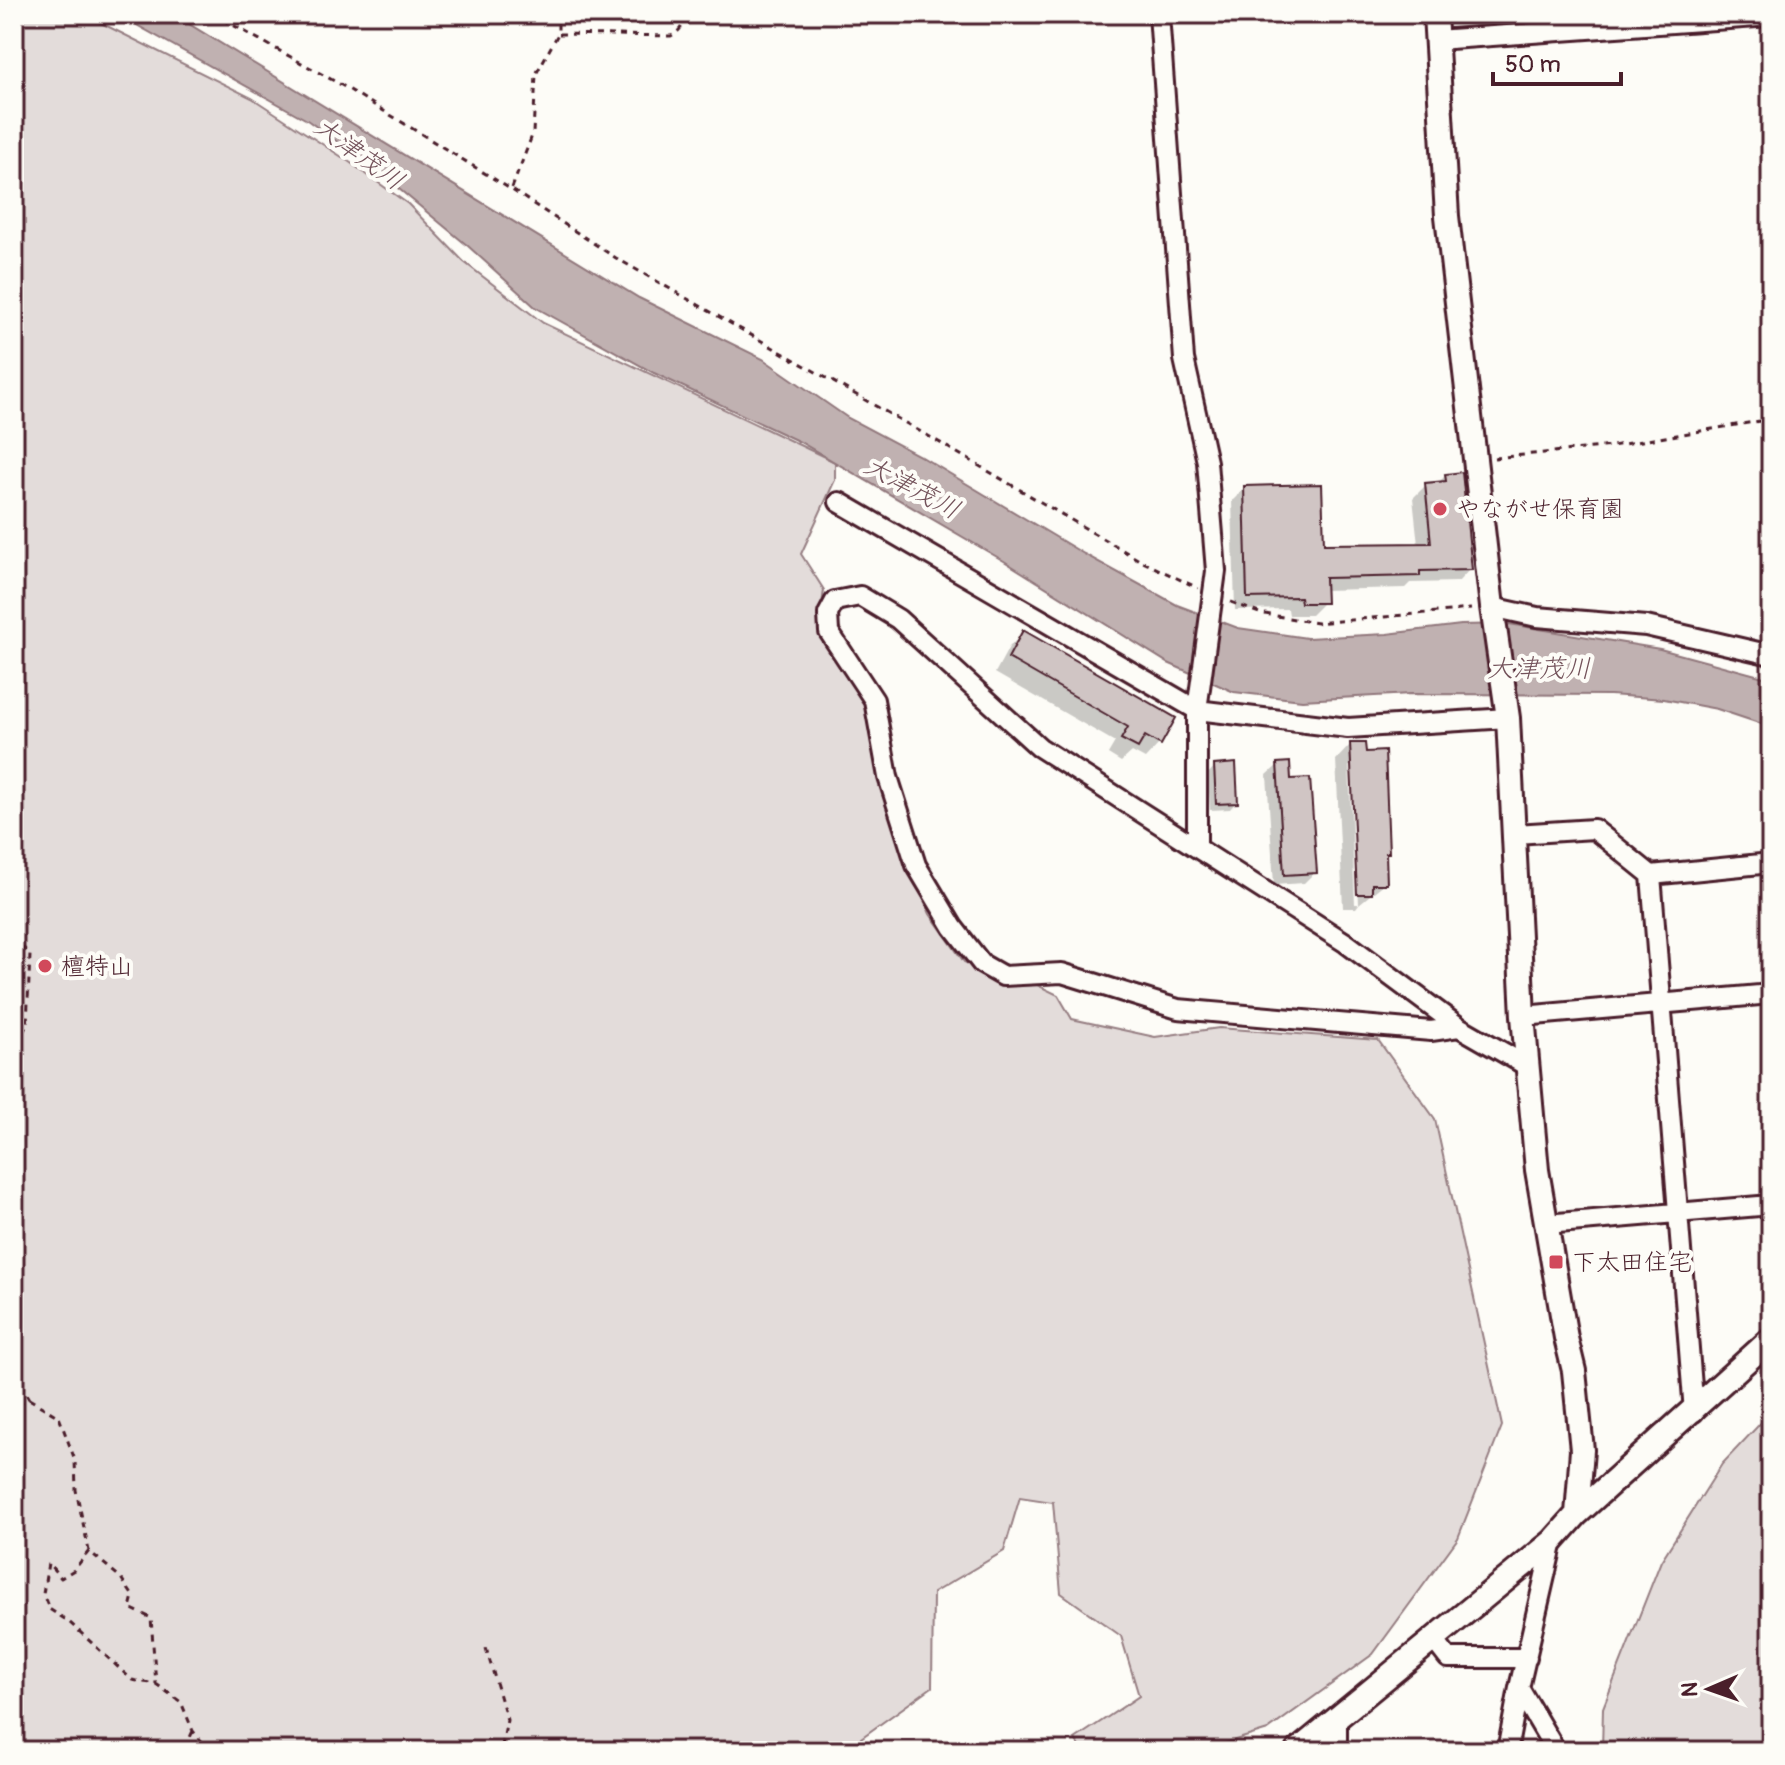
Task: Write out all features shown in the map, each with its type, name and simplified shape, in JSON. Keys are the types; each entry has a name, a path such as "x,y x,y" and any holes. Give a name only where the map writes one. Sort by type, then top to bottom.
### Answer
{"street":[{"path":"1159,14 1184,359 1207,462 1216,571 1197,710 1197,845"},
{"path":"1435,14 1447,216 1492,607 1508,718 1523,1016 1537,1170 1574,1371 1582,1450 1577,1514"},
{"path":"1436,40 1711,17 1771,16"},
{"path":"839,502 1197,710 1348,728 1508,718"},
{"path":"1459,1027 1418,1030 1178,1009 1062,973 1003,976 982,964 953,927 916,865 888,777 874,700 829,632 828,614 835,601 860,596 898,619 1039,747 1197,845 1346,943 1459,1027 1527,1066"},
{"path":"1492,607 1537,617 1646,626 1771,655"},
{"path":"1515,834 1594,829 1651,875 1771,863"},
{"path":"1651,875 1694,1412"},
{"path":"1523,1016 1771,994"},
{"path":"1546,1224 1771,1205"},
{"path":"1297,1751 1553,1541 1577,1514 1694,1412 1771,1339"},
{"path":"1507,1751 1553,1541"},
{"path":"1434,1640 1448,1658 1527,1658"},
{"path":"1519,1688 1556,1751"},
{"path":"1337,1718 1337,1751"}],"path":[{"path":"213,14 345,87 616,258 1141,561 1211,595 1259,613 1317,623 1492,607"},
{"path":"512,190 533,133 536,74 558,34 558,14"},
{"path":"558,34 671,36 683,26 683,14"},
{"path":"1475,459 1612,446 1771,419"},
{"path":"14,938 30,955 27,1025 14,1047"},
{"path":"14,1374 29,1399 59,1417 75,1460 76,1490 89,1551 121,1578 133,1596 130,1608 151,1618 156,1684"},
{"path":"14,1407 29,1399"},
{"path":"89,1551 74,1570 61,1578 48,1563 43,1594 49,1609 68,1621 132,1680 156,1684 181,1702 193,1731 210,1751"},
{"path":"486,1648 507,1720 501,1751"},
{"path":"173,1751 186,1746 193,1731"}],"shaded area":[{"path":"14,14 74,14 95,20 252,98 408,204 464,262 543,323 835,462 835,480 801,554 824,590 819,627 864,697 899,842 930,914 964,962 993,975 1006,970 1058,995 1072,1019 1155,1037 1219,1028 1378,1040 1435,1119 1502,1426 1458,1538 1373,1654 1268,1730 1199,1751 1083,1751 1075,1739 1139,1696 1121,1636 1061,1593 1053,1502 1020,1497 1004,1551 933,1593 932,1687 861,1738 862,1751 14,1751"},
{"path":"1771,1412 1771,1751 1602,1751 1603,1708 1661,1561 1722,1464"}],"water":[{"name":"大津茂川","path":"117,14 171,14 179,18 639,298 763,359 848,418 922,457 1084,554 1177,605 1238,628 1307,638 1509,624 1660,649 1771,679 1771,727 1717,709 1664,699 1610,695 1411,694 1302,700 1234,692 1168,663 1004,561 800,442 654,373 535,307 468,246 370,165 307,120"}],"building":[{"path":"1462,472 1472,570 1420,571 1420,576 1325,578 1326,603 1301,603 1300,597 1247,598 1244,486 1322,484 1324,544 1431,543 1425,483 1446,481 1445,474"},
{"path":"1023,630 1176,718 1161,745 1145,736 1138,748 1121,739 1128,727 1008,658"},
{"path":"1350,743 1365,743 1366,752 1385,751 1389,853 1386,853 1387,884 1372,884 1372,894 1357,894"},
{"path":"1290,762 1291,779 1310,778 1317,873 1284,875 1277,763"},
{"path":"1236,763 1238,803 1216,804 1214,765"}],"place":[{"name":"やながせ保育園","path":"1440,509"},
{"name":"檀特山","path":"45,966"},
{"name":"下太田住宅","path":"1556,1262"}]}
